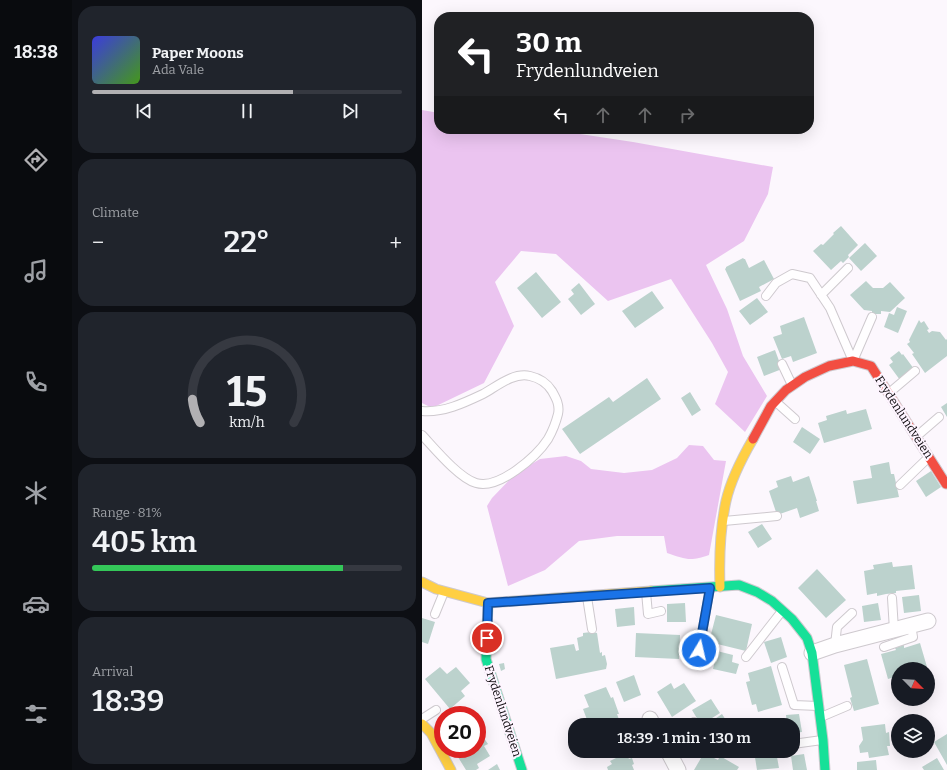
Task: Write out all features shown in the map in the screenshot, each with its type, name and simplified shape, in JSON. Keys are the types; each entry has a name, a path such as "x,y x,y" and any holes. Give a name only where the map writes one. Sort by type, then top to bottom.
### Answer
{"street":[{"name":"Frydenlundveien","path":"720,587 719,565 726,500 738,466 771,406 786,390 805,377 829,366 853,361 871,366 946,481"},
{"path":"422,582 444,591 488,603 739,585 757,592 772,601 792,619 807,638 812,653 823,740 825,770"},
{"name":"Frydenlundveien","path":"488,603 486,659 522,770"},
{"path":"812,653 835,645 928,621"},
{"path":"422,724 431,733 451,770"},
{"path":"674,758 678,770"}],"lane":[{"path":"821,296 848,268"},
{"path":"766,296 776,283 792,274 810,278 830,308 853,361"},
{"path":"853,361 872,317"},
{"path":"782,364 792,386"},
{"path":"888,393 915,372"},
{"path":"422,411 438,411 461,404 499,384 522,375 531,376 545,382 551,389 558,404 558,413 552,429 541,447 518,469 496,482 477,484 464,477 422,435"},
{"path":"775,401 795,419"},
{"path":"916,436 939,418"},
{"path":"900,485 929,457"},
{"path":"723,521 777,516"},
{"path":"710,588 699,650 711,653"},
{"path":"436,614 444,591"},
{"path":"646,592 648,614 661,611"},
{"path":"587,597 592,629"},
{"path":"892,598 894,630"},
{"path":"746,657 783,611"},
{"path":"835,645 838,627 852,612"},
{"path":"884,647 913,637 911,626"},
{"path":"782,667 794,705 819,706"},
{"path":"820,717 847,706"},
{"path":"422,719 434,711"},
{"path":"800,743 823,740"}],"shaded area":[{"path":"422,110 434,112 434,134 580,134 773,167 768,194 744,241 706,265 727,309 743,356 767,396 745,432 715,404 728,372 712,343 671,279 608,301 556,254 521,251 495,282 514,326 484,383 432,408 422,403"},
{"path":"689,445 703,446 714,460 726,461 709,555 688,559 667,553 664,536 617,536 579,541 545,570 508,586 487,506 492,498 515,474 540,459 566,456 581,461 591,469 624,473 652,470 677,458"}],"building":[{"path":"841,226 858,245 848,255 849,257 843,263 841,261 831,270 813,251 821,244 823,245"},
{"path":"865,243 877,256 861,271 849,258"},
{"path":"743,258 745,259 749,268 764,260 774,279 759,287 761,291 740,301 725,269"},
{"path":"536,272 561,302 542,318 517,288"},
{"path":"866,281 873,288 883,288 890,282 905,298 890,312 881,311 881,314 872,314 872,311 864,310 850,295"},
{"path":"579,283 595,304 581,315 568,299 574,294 571,290"},
{"path":"652,291 664,308 635,328 622,311"},
{"path":"757,298 768,312 750,325 739,311"},
{"path":"897,307 907,311 898,333 884,327 889,313 894,315"},
{"path":"804,317 817,353 793,362 791,356 782,359 773,337 782,334 780,326"},
{"path":"919,320 921,323 924,321 929,329 927,330 929,333 932,331 940,332 946,340 947,339 947,356 925,373 912,354 914,353 907,344 910,342 909,340"},
{"path":"775,350 782,369 764,376 757,357"},
{"path":"899,351 914,369 900,380 889,365 893,362 890,358"},
{"path":"647,378 661,399 580,454 562,429 609,397 613,402"},
{"path":"690,392 701,410 692,416 681,398"},
{"path":"947,403 947,417 941,407"},
{"path":"866,409 872,429 824,443 818,423 827,420 826,416 846,410 847,414"},
{"path":"802,427 820,439 810,454 793,442"},
{"path":"889,462 891,474 894,474 899,497 857,504 853,481 872,478 870,466"},
{"path":"931,471 941,487 926,497 916,481"},
{"path":"791,476 793,482 809,476 819,511 800,518 797,508 777,515 769,491 778,487 776,481"},
{"path":"762,524 772,539 758,548 748,532"},
{"path":"892,562 893,567 912,565 915,589 896,591 896,593 877,596 877,593 867,595 864,571 874,569 873,565"},
{"path":"817,569 846,600 826,618 798,588"},
{"path":"919,595 921,611 904,613 902,597"},
{"path":"685,603 686,622 667,622 667,604"},
{"path":"878,603 881,620 864,622 862,606"},
{"path":"634,607 635,625 617,627 615,609"},
{"path":"716,615 752,624 746,651 709,642"},
{"path":"422,618 435,622 428,644 422,642"},
{"path":"583,633 597,633 600,653 602,652 602,656 605,655 607,664 606,669 556,679 550,648 574,644 576,651 579,650 577,638 583,636"},
{"path":"636,633 680,635 679,659 635,657"},
{"path":"781,637 787,657 771,663 764,642"},
{"path":"920,643 926,662 891,662 891,678 888,679 881,654 896,650 895,648 904,645 904,648"},
{"path":"717,651 733,655 732,662 739,664 736,674 713,669"},
{"path":"867,659 879,704 854,711 844,665"},
{"path":"504,663 505,669 501,671 499,664"},
{"path":"771,666 782,705 758,712 756,704 752,705 746,682 750,681 748,673"},
{"path":"440,667 447,674 456,667 470,683 461,691 465,696 453,706 448,706 425,679"},
{"path":"634,675 641,695 624,702 616,682"},
{"path":"671,683 674,689 684,683 696,701 672,717 657,692"},
{"path":"606,687 611,698 613,697 619,714 617,714 618,718 586,718 583,709 589,707 584,695"},
{"path":"711,699 720,713 712,718 697,718 692,710"},
{"path":"722,714 725,718 716,718"},
{"path":"799,714 800,718 786,718 786,715"},
{"path":"800,720 802,732 800,732"},
{"path":"885,724 886,733 889,732 890,746 887,746 889,755 869,758 868,752 860,753 859,746 863,740 861,727"},
{"path":"947,734 947,765 935,744 935,741"},
{"path":"486,749 490,756 477,764 479,768 476,770 466,770 459,758 486,758"},
{"path":"804,754 807,770 793,770 791,758 800,758 800,755"},
{"path":"616,758 632,758 634,770 608,770 607,767 612,764 610,761"},
{"path":"701,758 714,758 718,760 719,758 723,758 739,767 737,770 694,770"},
{"path":"755,758 777,758 779,768 757,770"},
{"path":"937,758 944,770 924,770 922,767"},
{"path":"876,760 877,770 857,770 857,762"},
{"path":"497,764 500,770 488,770"}],"traffic: fast":[{"path":"651,591 739,585 757,592 772,601 792,619 807,638 812,653 823,740 825,770"},
{"path":"488,603 486,659 522,770"}],"traffic: slow":[{"path":"720,587 720,544 726,501 737,469 753,439"},
{"path":"422,582 436,589 488,603 651,591"},
{"path":"422,724 431,733 451,770"}],"traffic: jam":[{"path":"753,439 771,406 786,390 805,377 829,366 853,361 871,366 946,484"}],"route":[{"path":"487,638 488,603 710,588 699,650"}]}
